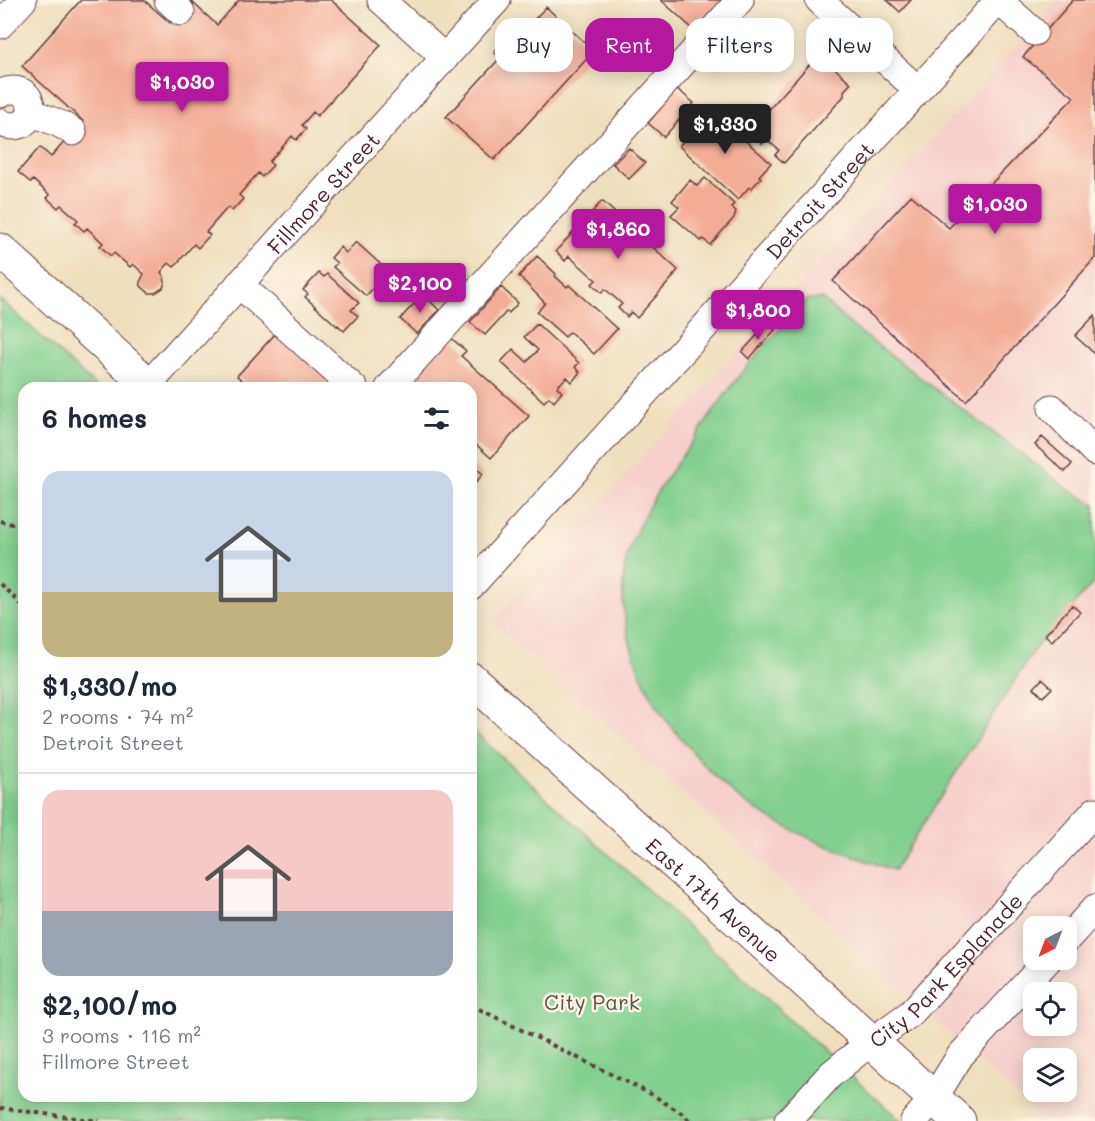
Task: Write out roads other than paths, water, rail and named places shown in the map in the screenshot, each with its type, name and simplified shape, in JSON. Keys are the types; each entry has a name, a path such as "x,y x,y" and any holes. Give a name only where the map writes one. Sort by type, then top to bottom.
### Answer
{"main road":[{"path":"0,250 145,382"},
{"name":"East 17th Avenue","path":"477,684 689,878 872,1041 924,1109 959,1121"}],"street":[{"path":"0,25 23,0"},
{"path":"381,0 445,58"},
{"name":"Fillmore Street","path":"154,382 239,284 497,0"},
{"path":"394,382 740,0"},
{"path":"819,0 918,90"},
{"path":"998,0 1034,32"},
{"name":"Detroit Street","path":"477,579 998,0"},
{"path":"0,122 10,126 20,125 26,121 31,112 30,102 22,92 12,90 1,92"},
{"path":"31,112 73,132"},
{"path":"239,284 347,382"},
{"path":"1052,408 1095,452"},
{"name":"City Park Esplanade","path":"788,1121 831,1074 911,1013 1095,811"},
{"path":"1077,927 1095,908"},
{"path":"924,1109 960,1056 1039,970"}],"park label":[{"name":"City Park","path":"592,1001"}]}
